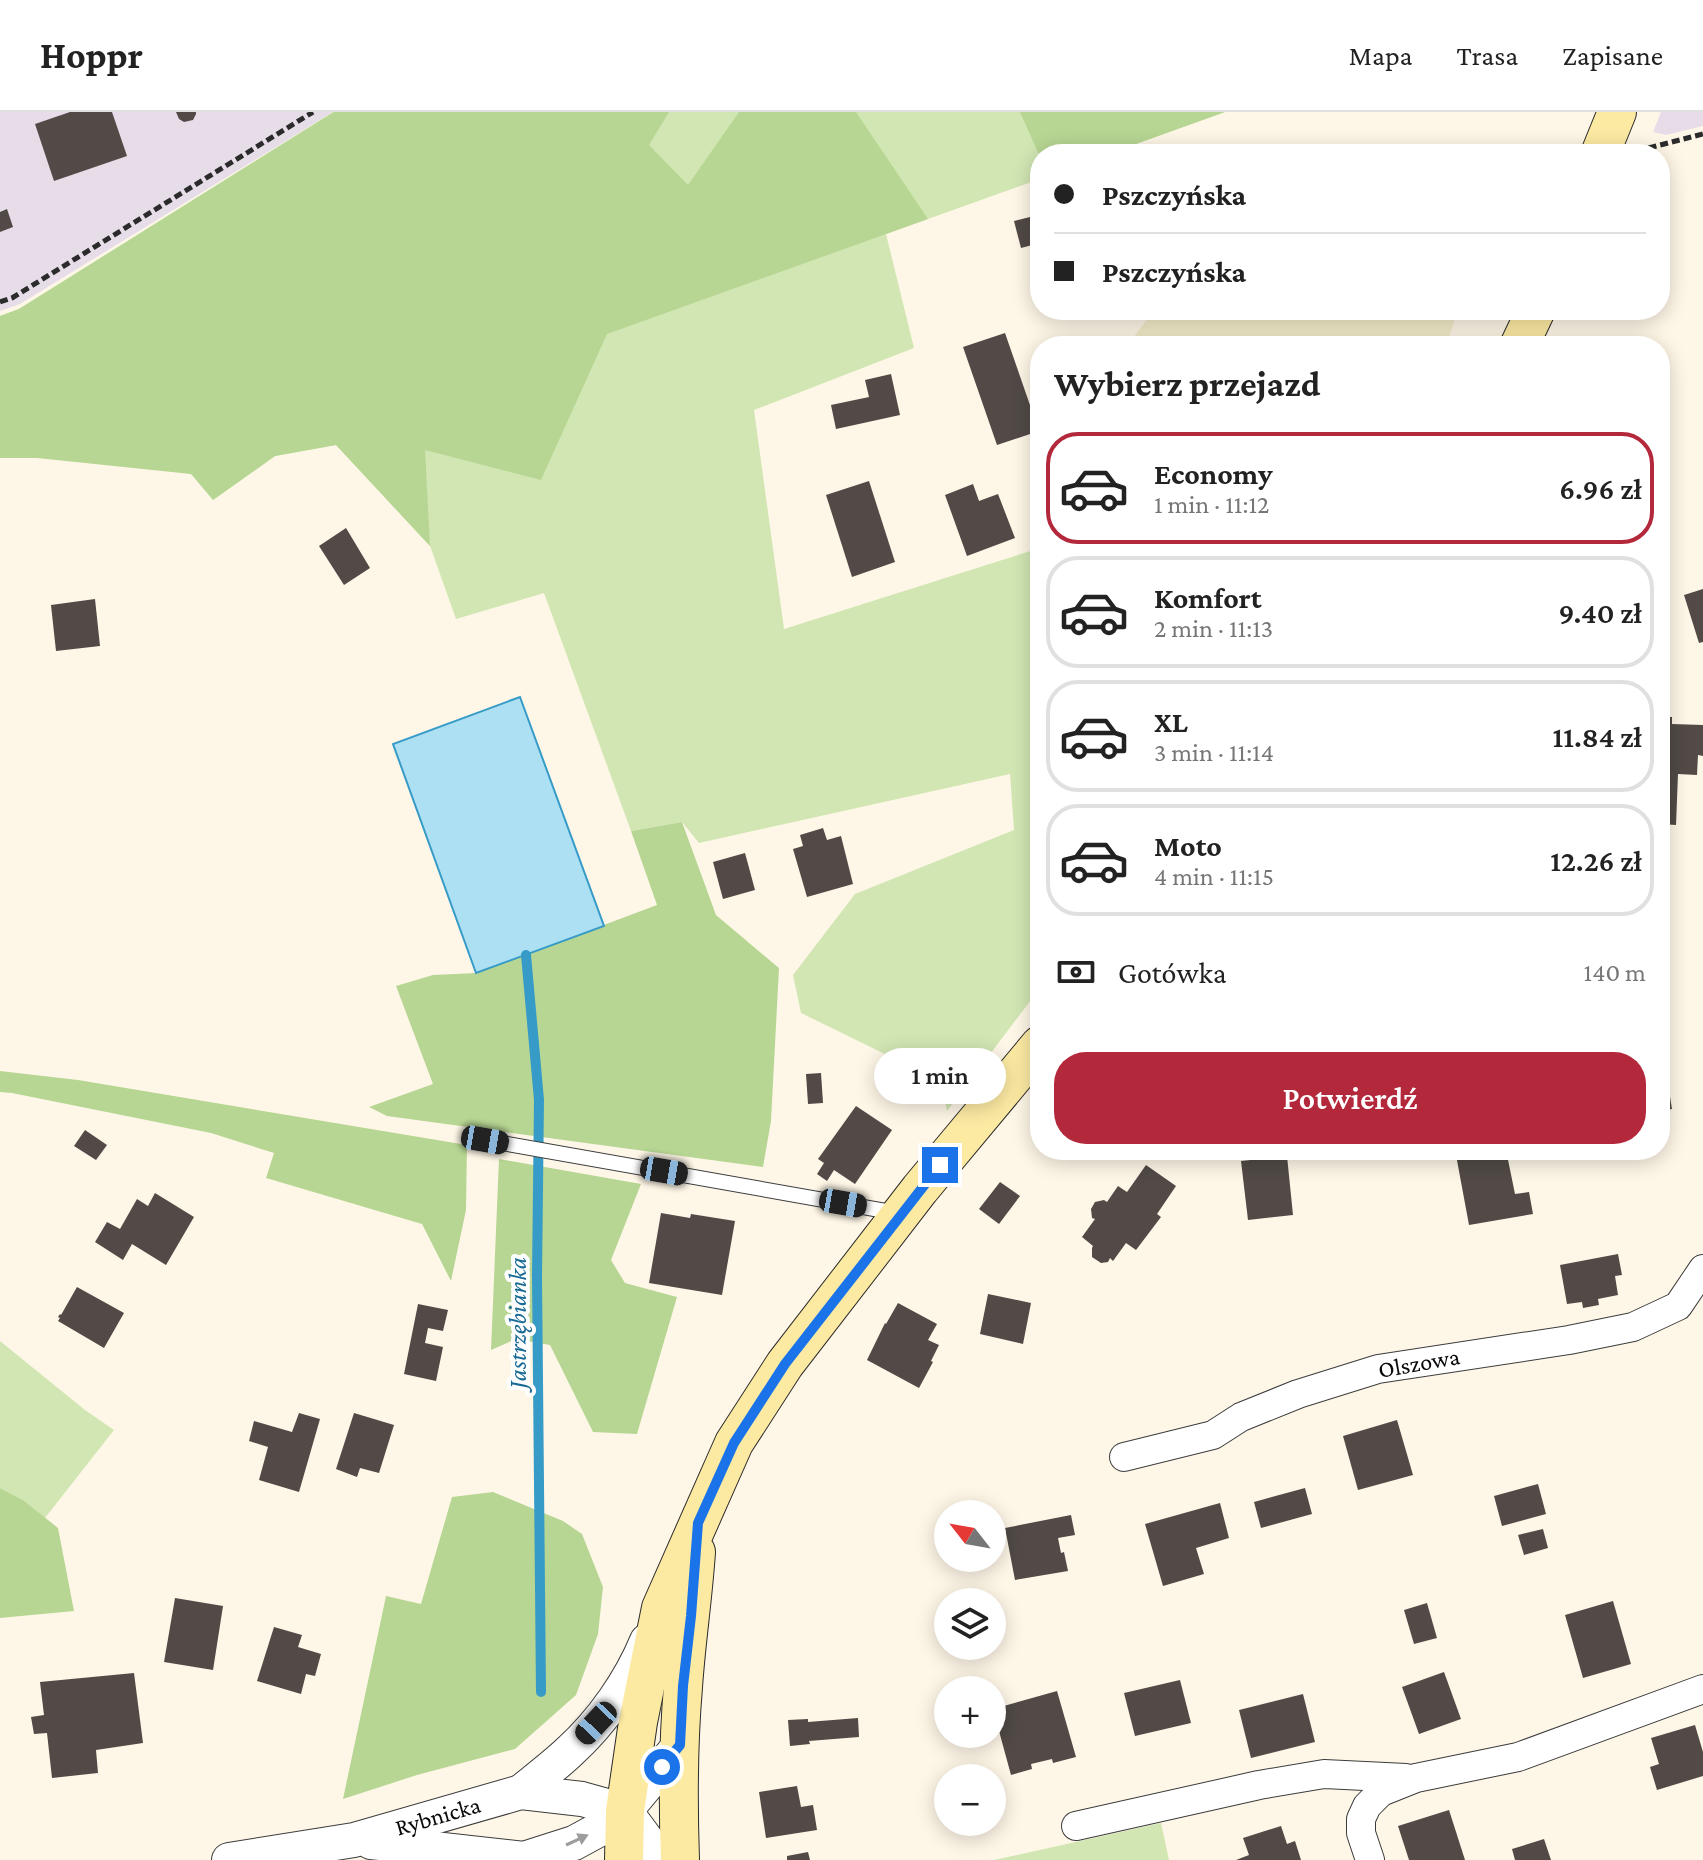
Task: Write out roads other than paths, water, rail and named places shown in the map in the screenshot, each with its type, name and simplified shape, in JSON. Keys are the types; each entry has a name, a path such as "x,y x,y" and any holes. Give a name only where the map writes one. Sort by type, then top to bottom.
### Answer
{"main road":[{"path":"1614,144 1617,112"},
{"path":"624,1860 625,1811 638,1722 661,1608 734,1443 785,1364 901,1213 1030,1057"},
{"path":"680,1860 678,1802 683,1686 698,1523"}],"street":[{"name":"Olszowa","path":"1124,1457 1213,1435 1241,1417 1298,1394 1378,1369 1569,1340 1633,1327 1678,1306 1703,1269"},
{"name":"Rybnicka","path":"521,1792 570,1752 596,1723 626,1682 661,1608"},
{"path":"1370,1860 1361,1833 1361,1819 1367,1806 1381,1792 1416,1778 1518,1757 1703,1689"},
{"name":"Rybnicka","path":"354,1840 525,1860 574,1843 625,1811 680,1745"},
{"path":"1076,1826 1259,1785 1324,1774 1416,1778"},
{"name":"Rybnicka","path":"229,1860 354,1840 521,1792 582,1799 625,1811"},
{"path":"625,1811 657,1854 658,1860"}],"lane":[{"path":"485,1140 901,1213"}],"water":[{"path":"520,697 604,926 476,973 393,744"}],"waterway":[{"name":"Jastrzębianka","path":"526,955 539,1100 537,1276 541,1692"}]}
